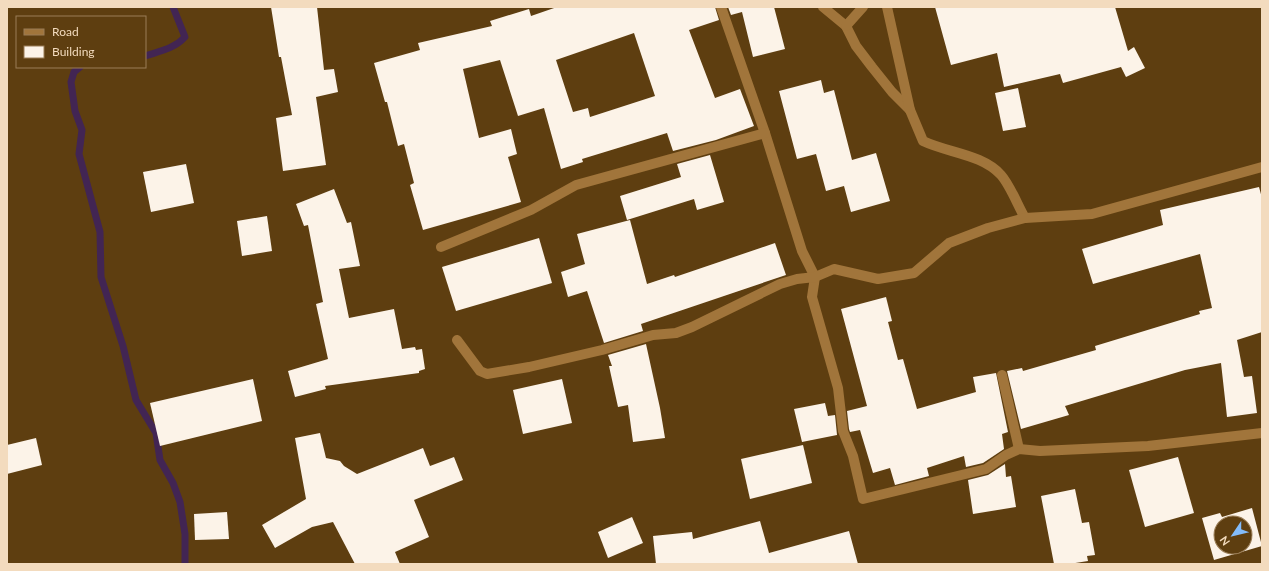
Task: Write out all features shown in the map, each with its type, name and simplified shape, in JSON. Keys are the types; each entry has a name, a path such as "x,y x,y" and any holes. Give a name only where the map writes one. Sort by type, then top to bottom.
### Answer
{"street":[{"path":"721,7 765,133 802,251 815,277 812,297 838,388 843,430 853,456 863,499 986,469 1006,455 1019,450 1040,451 1148,446 1262,433"},
{"path":"823,7 846,26 856,46 892,92 910,110"},
{"path":"846,26 863,7"},
{"path":"887,7 910,110 923,141 938,148 984,161 1002,175 1025,218"},
{"path":"442,247 531,210 576,185 765,133"},
{"path":"457,340 480,371 487,374 529,367 602,350 653,335 676,333 692,327 780,284 797,279 815,277 834,269 878,279 914,273 950,243 988,228 1025,218 1092,214 1262,167"},
{"path":"1002,375 1019,450"}],"building":[{"path":"271,7 317,7 324,70 334,69 338,92 316,97 326,165 283,171 276,118 292,115 281,57 279,57"},
{"path":"557,7 715,7 719,20 689,30 715,98 740,89 754,126 716,140 673,151 667,133 582,159 583,162 561,169 544,108 518,116 500,60 463,69 479,138 511,129 517,154 508,157 521,202 423,230 410,185 414,183 404,144 398,146 387,102 385,102 374,63 420,50 418,43 492,26 490,21 529,9 531,16","holes":["634,33 655,96 590,117 588,108 573,112 556,60"]},
{"path":"728,7 774,7 785,49 753,57 742,12 731,15"},
{"path":"935,7 1115,7 1128,51 1134,47 1145,68 1126,77 1121,67 1063,83 1060,74 1004,87 997,53 951,65"},
{"path":"821,80 824,93 834,90 852,160 876,153 890,201 851,212 844,186 826,191 816,154 797,159 779,91"},
{"path":"1018,88 1026,127 1003,131 995,93"},
{"path":"710,155 724,202 697,210 694,199 627,220 620,196 681,177 677,164"},
{"path":"186,164 194,203 151,212 143,172"},
{"path":"1259,187 1262,198 1262,332 1237,340 1244,377 1252,376 1257,413 1227,417 1221,363 1185,370 1065,406 1069,415 1021,429 1007,371 1022,368 1023,371 1096,350 1095,346 1200,314 1199,311 1212,308 1200,254 1093,284 1082,249 1163,225 1160,210"},
{"path":"334,189 347,223 351,222 360,266 339,269 349,318 394,309 402,349 415,347 416,350 422,349 425,369 419,371 419,373 325,386 326,389 295,397 288,371 328,359 316,304 323,302 308,225 304,226 296,204"},
{"path":"267,216 272,251 242,256 237,221"},
{"path":"630,220 647,284 674,275 675,277 775,243 786,275 641,324 643,331 604,343 587,291 568,297 561,272 585,264 577,234"},
{"path":"539,238 552,283 456,311 442,267"},
{"path":"886,297 892,321 888,322 898,360 903,359 917,409 976,392 973,377 996,373 1008,432 1002,434 1004,449 983,463 966,467 964,456 927,468 929,476 895,485 890,468 873,473 860,430 850,432 849,429 847,411 867,406 841,309"},
{"path":"646,344 665,438 633,442 628,405 618,407 609,366 612,366 608,355"},
{"path":"253,379 262,421 160,446 150,403"},
{"path":"562,379 572,423 523,434 513,390"},
{"path":"825,403 828,416 835,415 837,435 802,442 794,409"},
{"path":"320,433 326,458 340,461 344,466 357,474 423,448 430,466 454,457 463,480 414,500 429,537 395,552 400,564 355,564 333,522 312,527 275,548 262,525 306,499 295,438"},
{"path":"36,438 42,465 7,474 7,445"},
{"path":"803,445 812,483 750,499 741,459"},
{"path":"1178,457 1194,513 1145,527 1129,470"},
{"path":"1005,464 1006,477 1011,476 1016,507 973,514 968,480 988,475"},
{"path":"1075,489 1082,523 1089,522 1095,555 1087,556 1088,561 1069,564 1054,564 1041,496"},
{"path":"1252,508 1262,546 1253,549 1253,515 1229,515"},
{"path":"227,512 229,539 195,540 194,514"},
{"path":"1220,513 1221,515 1213,515 1213,555 1231,555 1214,560 1202,518"},
{"path":"632,517 643,543 608,558 598,532"},
{"path":"760,521 769,553 849,531 858,564 656,564 653,536 692,532 693,539"}],"waterway":[{"path":"146,56 171,47 185,37 173,7"},
{"path":"79,68 74,72 71,82 75,111 82,130 79,154 100,232 101,277 123,346 136,400 156,433 160,460 173,483 180,502 185,534 185,564"}]}
